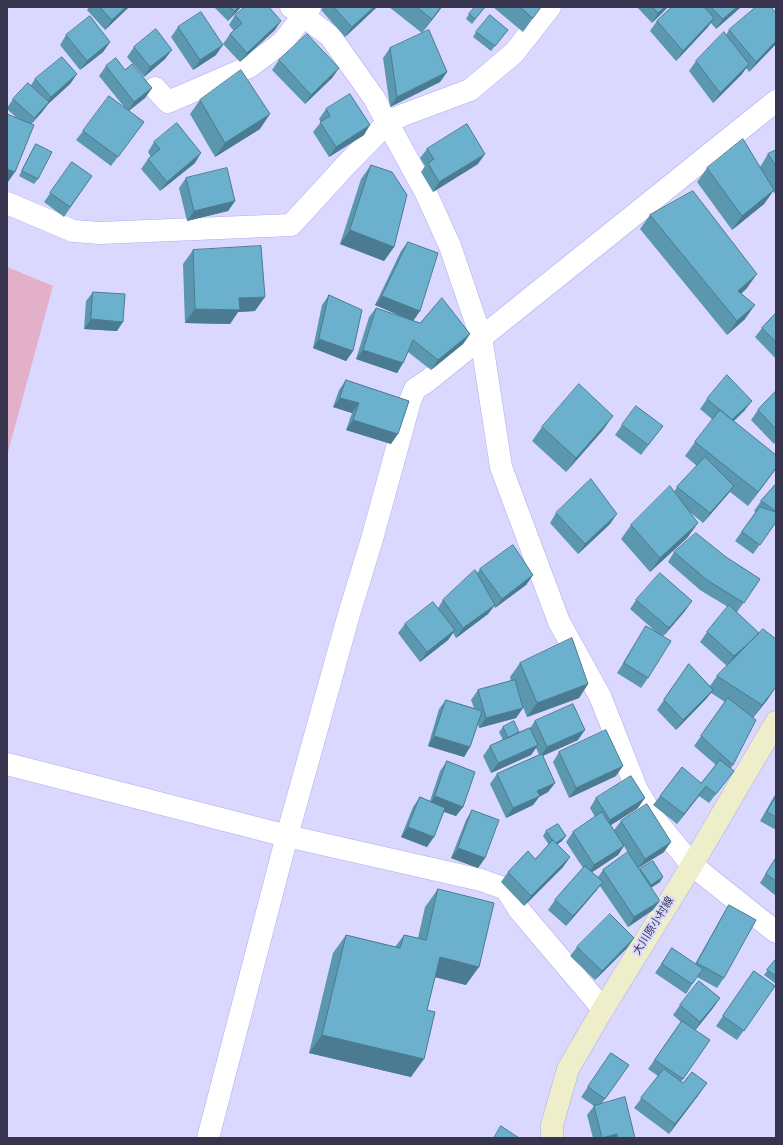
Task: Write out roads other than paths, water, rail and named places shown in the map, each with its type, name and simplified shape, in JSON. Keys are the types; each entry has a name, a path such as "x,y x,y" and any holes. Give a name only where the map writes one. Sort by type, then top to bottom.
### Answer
{"main road":[{"name":"大川原小村線","path":"552,1138 552,1125 568,1069 603,1009 692,865 776,722"}],"street":[{"path":"7,203 73,231 100,233 291,225 388,122 470,90 514,53 550,7"},
{"path":"155,88 168,102 249,67 283,42 302,10 330,36 374,98 388,122 426,193 450,246 481,337 501,467 559,622 600,696 637,790 655,820 692,865 776,932"},
{"path":"208,1138 287,836 349,614 372,539 410,401 415,389 426,382 776,101"},
{"path":"7,764 287,836 444,870 481,880 506,889 520,911 603,1009"}]}
